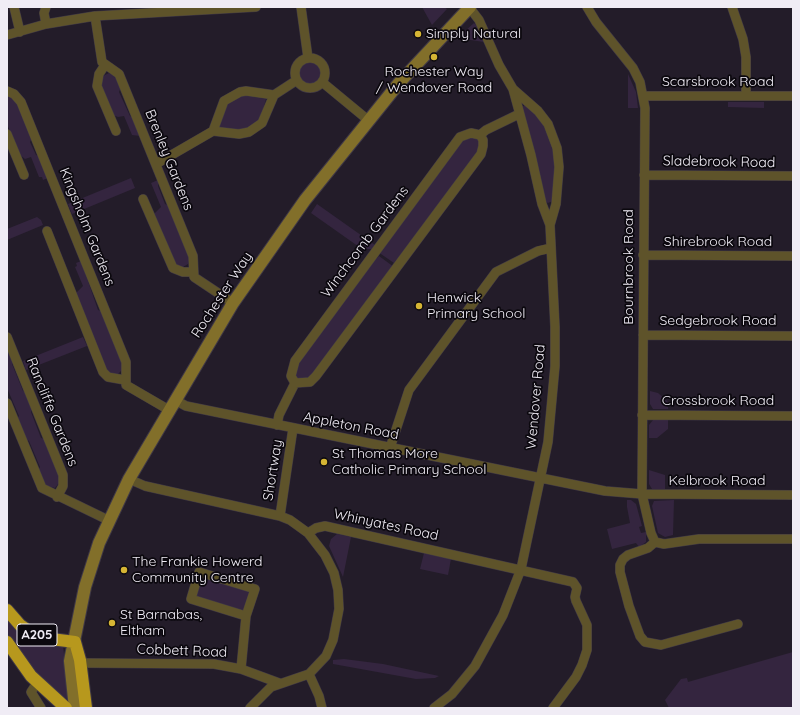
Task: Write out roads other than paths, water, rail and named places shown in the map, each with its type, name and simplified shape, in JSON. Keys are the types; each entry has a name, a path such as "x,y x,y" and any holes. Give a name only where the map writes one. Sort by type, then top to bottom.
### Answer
{"highway":[{"name":"A205","path":"7,610 30,632 43,638 75,642"},
{"name":"A205","path":"7,642 17,659 37,683 66,708"},
{"name":"Rochester Way","path":"75,642 81,663 86,708"}],"street":[{"path":"14,7 20,32"},
{"path":"46,7 44,13 46,24"},
{"path":"7,35 46,24 95,16 256,7"},
{"path":"301,7 308,58"},
{"name":"Wendover Road","path":"434,708 452,694 485,650 503,615 521,569 541,478 551,411 555,366 555,327 550,225 542,204 531,155 513,89 479,20 469,7"},
{"name":"Rochester Way","path":"75,708 70,661 90,570 108,520 129,479 233,303 305,200 368,120 425,54 469,7"},
{"name":"Bournbrook Road","path":"587,7 596,22 632,68 640,82 645,110 642,494 651,533 655,542"},
{"path":"732,7 743,39 746,57 746,96"},
{"path":"95,16 101,57 105,65 98,74 97,86 116,131"},
{"path":"308,58 313,58 321,64 325,73 322,82 309,88 300,84 297,80 295,76 297,66 300,62 308,58"},
{"name":"Brenley Gardens","path":"105,65 119,74 192,256 193,272"},
{"path":"156,164 213,131 240,134 249,132 262,123 274,95 297,80"},
{"path":"322,82 368,120"},
{"name":"Wendover Road","path":"513,89 538,111 548,124 557,148 559,167 556,204 550,225"},
{"name":"Kingsholm Gardens","path":"7,90 14,94 21,102 126,362 125,380"},
{"path":"213,131 224,101 240,92 246,91 274,95"},
{"name":"Scarsbrook Road","path":"643,96 793,96"},
{"name":"Winchcomb Gardens","path":"277,425 295,383 291,376 295,361 460,137 471,133 480,135 486,130 519,114"},
{"path":"7,134 24,175"},
{"path":"295,383 310,382 342,342 481,154 484,146 480,135"},
{"name":"Sladebrook Road","path":"644,175 793,176"},
{"path":"143,199 172,268 177,271 193,272 197,280 233,303"},
{"path":"47,231 103,372 108,377 125,380 129,388 172,405"},
{"path":"390,448 409,390 496,272 538,251 551,248"},
{"name":"Shirebrook Road","path":"643,256 793,256"},
{"name":"Sedgebrook Road","path":"643,335 793,336"},
{"name":"Rancliffe Gardens","path":"7,337 63,475 63,486 57,497"},
{"path":"7,403 42,488 57,497 108,520"},
{"name":"Appleton Road","path":"172,405 186,406 605,491 642,494"},
{"name":"Crossbrook Road","path":"642,415 793,416"},
{"name":"Shortway","path":"280,516 293,428"},
{"path":"129,479 145,486 280,516 290,520 308,533 318,544 334,573 338,590 339,609 333,640 326,656 309,674 279,683 264,692 250,708"},
{"name":"Kelbrook Road","path":"642,494 793,495"},
{"name":"Whinyates Road","path":"308,533 316,528 325,526 521,569 573,582 577,588 575,597 576,601 587,624 587,650 576,677 553,708"},
{"path":"738,624 661,645 645,642 640,636 629,606 620,572 620,565 623,559 628,555 648,548 655,542 664,544 699,539 793,539"},
{"path":"241,668 246,616 255,589 200,572 191,599 246,616"},
{"name":"Cobbett Road","path":"81,663 214,664 241,668 279,683"},
{"path":"309,674 320,696 322,708"},
{"path":"37,683 31,692 41,708"}],"place":[{"name":"Simply Natural","path":"418,34"},
{"name":"Rochester Way / Wendover Road","path":"434,57"},
{"name":"Henwick Primary School","path":"419,306"},
{"name":"St Thomas More Catholic Primary School","path":"324,462"},
{"name":"The Frankie Howerd Community Centre","path":"124,570"},
{"name":"St Barnabas, Eltham","path":"112,623"}]}
